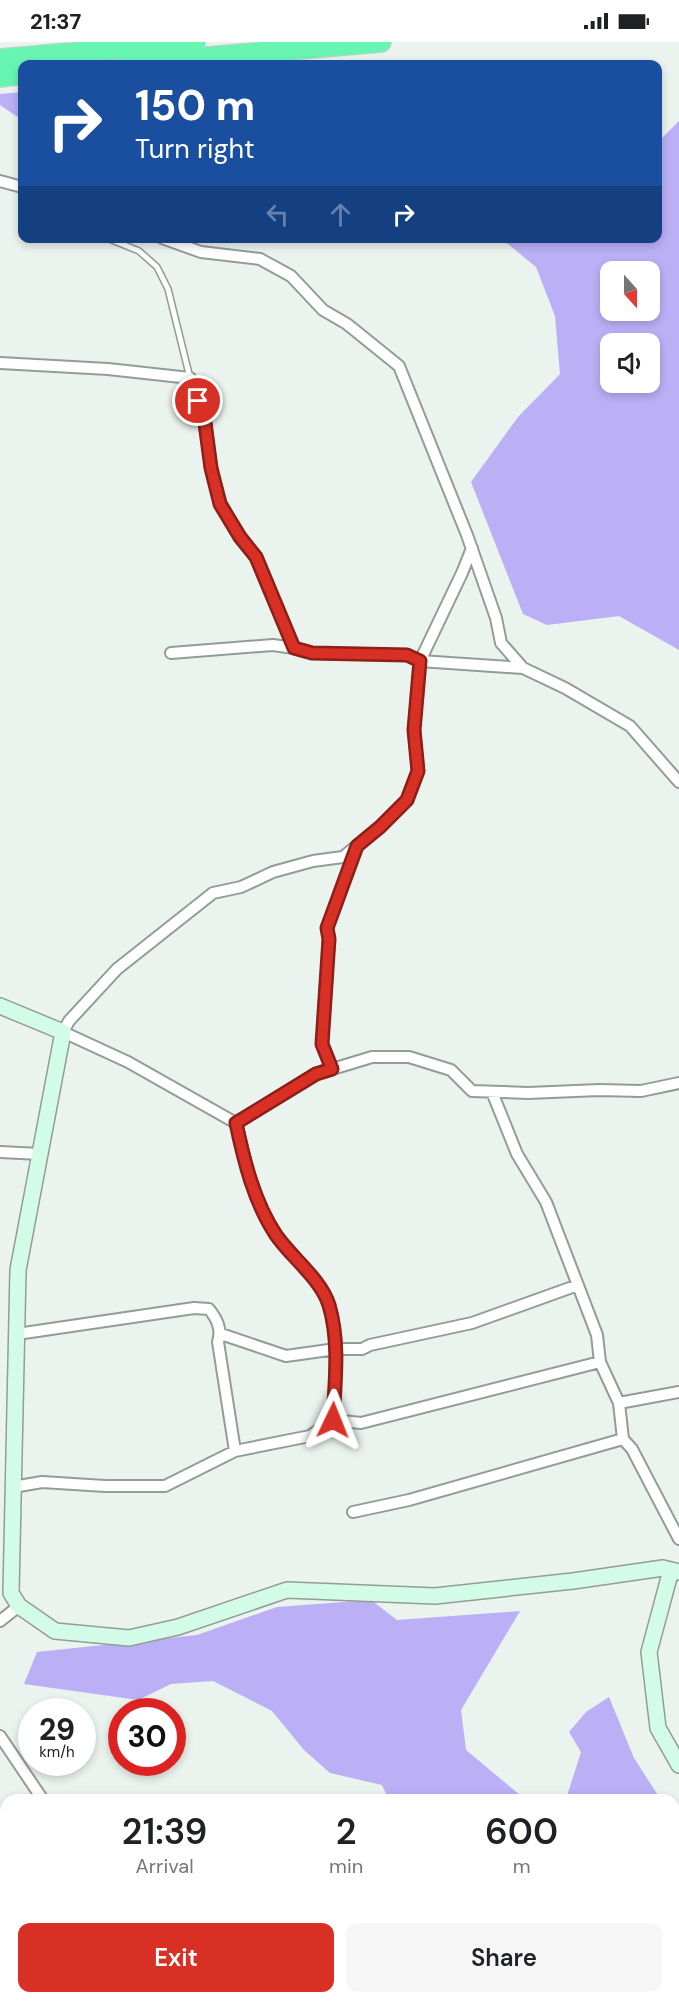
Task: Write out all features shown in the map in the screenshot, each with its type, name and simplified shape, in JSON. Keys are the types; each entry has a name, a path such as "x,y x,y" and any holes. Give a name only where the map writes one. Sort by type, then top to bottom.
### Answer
{"highway":[{"path":"134,60 153,50 195,42"},
{"path":"0,59 153,50 381,42"},
{"path":"0,77 18,75"}],"street":[{"path":"0,181 18,186"},
{"path":"176,243 201,252 261,259 291,276 323,310 347,324 399,366 472,548 496,618 501,643 523,668"},
{"path":"0,363 108,369 190,378 205,423 211,468 220,504 240,537 256,557 294,648"},
{"path":"472,548 420,661 414,730 418,771 407,800 380,827 343,857 313,861 273,872 241,887 213,893 117,969 69,1021 63,1032 18,1270 11,1593 19,1606 55,1631 129,1638 178,1627 287,1590 435,1596 573,1581 663,1568 675,1571 649,1652 658,1728 679,1765"},
{"path":"171,653 273,645 312,653 407,655 420,661 523,668 565,688 630,726 679,782"},
{"path":"332,1069 322,1044 329,939 327,928 357,846"},
{"path":"0,1006 128,1062 236,1123 260,1208 277,1236 311,1275 328,1304 336,1349 333,1420"},
{"path":"236,1123 316,1074 372,1057 409,1057 450,1070 472,1091 641,1091 679,1083"},
{"path":"492,1092 517,1154 546,1202 597,1335 600,1362 619,1403 623,1439 632,1449 679,1539"},
{"path":"0,1152 40,1154"},
{"path":"221,1334 286,1356 336,1349 362,1349 370,1345 472,1323 578,1285"},
{"path":"17,1334 194,1308 209,1309 216,1318 221,1334 218,1342 235,1451"},
{"path":"13,1487 42,1482 105,1486 165,1486 235,1451 310,1436 333,1420 361,1423 600,1362"},
{"path":"619,1403 679,1392"},
{"path":"353,1512 410,1500 623,1439"},
{"path":"0,1621 19,1606"},
{"path":"0,1736 39,1794"}],"lane":[{"path":"119,243 139,251 157,267 168,289 190,378"}],"shaded area":[{"path":"18,92 18,117 0,105 0,94"},
{"path":"679,121 679,650 619,616 547,625 523,614 471,482 518,417 560,374 555,316 536,267 507,243 662,243 662,138"},
{"path":"371,1600 397,1620 520,1611 461,1710 466,1750 519,1794 386,1794 382,1785 330,1773 304,1750 272,1711 213,1681 171,1684 142,1698 124,1698 24,1684 37,1652 197,1635 277,1607"},
{"path":"609,1697 634,1758 657,1794 568,1794 581,1752 569,1732 586,1712"}],"route":[{"path":"198,401 205,423 211,468 220,504 240,537 256,557 294,648 312,653 407,655 420,661 414,730 418,771 407,800 357,846 327,928 329,939 322,1044 332,1069 316,1074 236,1123 260,1208 277,1236 311,1275 328,1304 336,1349 333,1420"}]}
